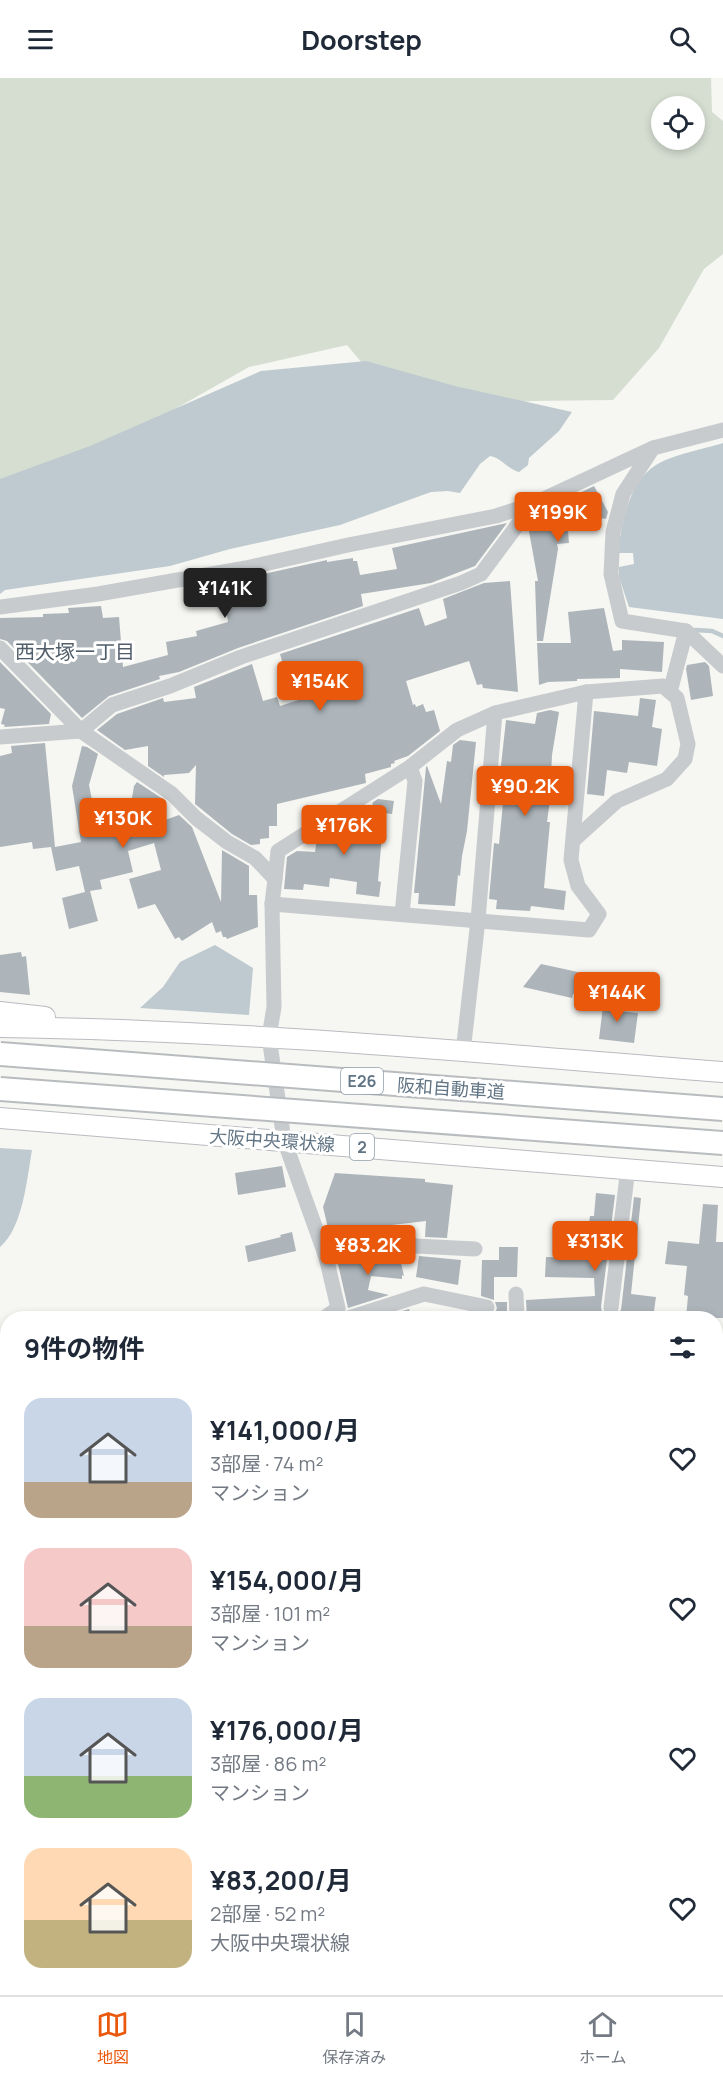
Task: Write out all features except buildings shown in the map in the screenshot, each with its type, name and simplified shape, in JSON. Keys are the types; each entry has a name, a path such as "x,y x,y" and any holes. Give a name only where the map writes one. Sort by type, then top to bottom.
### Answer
{"highway":[{"name":"阪和自動車道","path":"0,1054 723,1109"},
{"name":"阪和自動車道","path":"0,1089 723,1143"}],"main road":[{"path":"0,1012 115,1029"},
{"path":"0,1027 115,1029 269,1037 723,1072"},
{"name":"大阪中央環状線","path":"0,1118 723,1177"},
{"path":"0,1126 41,1130 109,1128"}],"street":[{"path":"0,607 98,594 246,568 496,516 533,504 653,448 723,430"},
{"path":"653,448 623,494 613,532 611,574 622,621 686,631 723,666"},
{"path":"0,737 81,731 112,705 170,686 241,657 461,583 481,574 533,504"},
{"path":"670,692 686,631"},
{"path":"0,648 81,731 172,794 196,818 227,842 255,858 275,879"},
{"path":"334,1311 338,1308 326,1257 284,1140 269,1037 274,1007 272,904 278,851 410,767 457,730 495,713 586,692 663,686 677,698 688,744 685,759 667,779 616,801 574,839"},
{"path":"272,904 589,930 599,914 578,886 571,860 586,692"},
{"path":"463,1052 478,920 495,713"},
{"path":"402,914 415,781 410,767"},
{"path":"611,1308 628,1168"},
{"path":"326,1257 396,1239 416,1246 475,1249"},
{"path":"371,1311 424,1294 487,1307"},
{"path":"516,1294 517,1311"}],"shaded area":[{"path":"0,78 711,78 712,112 723,121 723,254 704,269 659,348 613,400 532,401 448,408 382,387 347,345 249,367 99,452 22,485 0,479"},
{"path":"366,361 455,386 572,412 559,431 529,458 528,465 519,472 490,456 480,464 460,493 431,492 340,525 230,549 170,566 5,590 0,594 0,479 90,446 261,371"},
{"path":"723,443 723,619 629,607 619,577 619,567 634,564 633,553 618,553 624,517 633,492 647,472 662,461"},
{"path":"215,945 253,968 249,1015 140,1008 163,987 180,962"},
{"path":"0,1148 32,1150 19,1215 8,1239 0,1247"}],"waterway":[{"path":"692,633 695,630 712,631 723,636"}],"district":[{"name":"西大塚一丁目","path":"75,651"}]}
